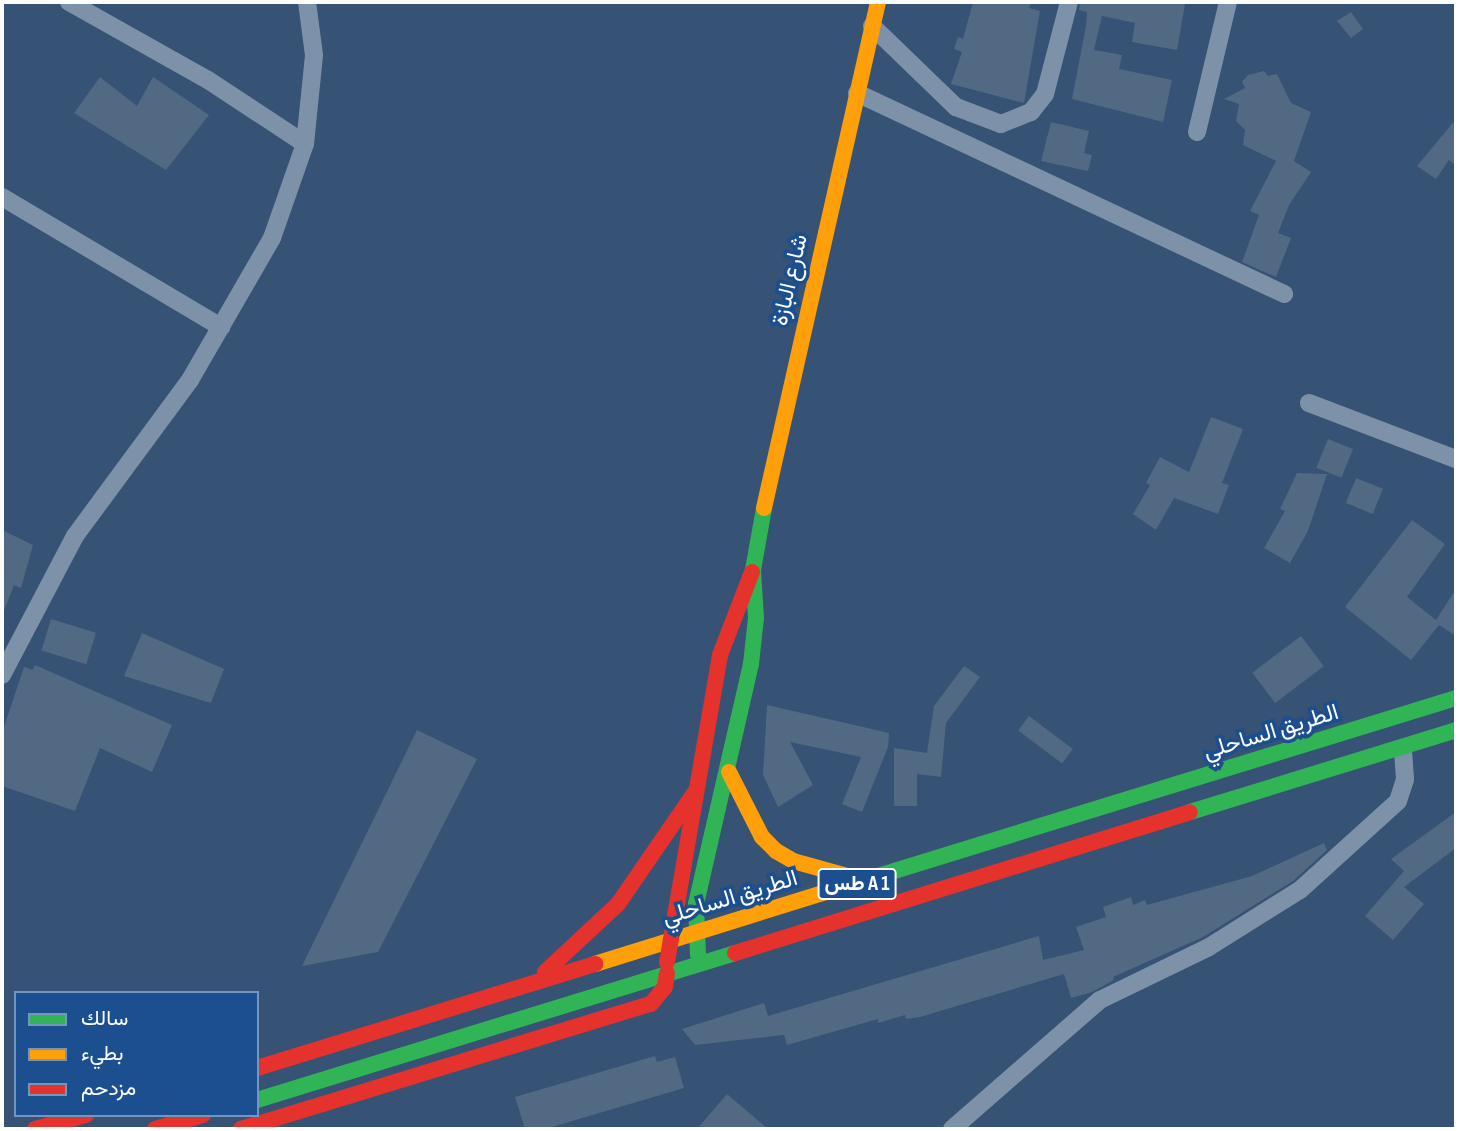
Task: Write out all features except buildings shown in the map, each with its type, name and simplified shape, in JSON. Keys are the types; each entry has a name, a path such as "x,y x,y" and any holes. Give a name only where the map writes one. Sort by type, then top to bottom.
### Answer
{"main road":[{"name":"شارع البازة","path":"699,963 696,932 703,865 729,772 751,664 756,618 753,570 778,432 878,2"},
{"name":"شارع البازة","path":"667,973 667,941 720,655 733,612 753,570"},
{"name":"الطريق الساحلي","path":"259,1067 1456,698"},
{"name":"طس A 1","path":"259,1099 1456,730"},
{"path":"729,772 762,837 776,851 793,861 865,881"},
{"path":"536,980 618,904 695,792"},
{"path":"241,1129 650,1003 665,987 667,973"},
{"path":"35,1129 79,1117"},
{"path":"155,1129 196,1117"}],"street":[{"path":"69,2 208,80 305,144"},
{"path":"2,675 75,536 190,380 272,238 305,144 314,55 307,2"},
{"path":"872,26 956,107 1002,124 1031,112 1045,94 1069,2"},
{"path":"1197,132 1228,2"},
{"path":"857,93 1284,294"},
{"path":"2,197 221,327"},
{"path":"1309,404 1456,459"},
{"path":"952,1129 1100,1000 1209,947 1300,890 1398,801 1405,779 1403,748"}],"traffic: fast":[{"path":"698,955 696,904 751,664 756,618 753,570 764,508"},
{"path":"865,880 1456,698"},
{"path":"1190,812 1456,730"},
{"path":"259,1099 735,953"}],"traffic: slow":[{"path":"764,508 878,2"},
{"path":"729,772 762,837 776,851 793,861 865,881"},
{"path":"595,964 865,880"}],"traffic: jam":[{"path":"667,962 720,655 752,572"},
{"path":"545,972 618,904 695,792"},
{"path":"735,953 1190,812"},
{"path":"259,1067 595,964"},
{"path":"241,1129 651,1004 665,987 667,973"},
{"path":"35,1129 79,1117"},
{"path":"155,1129 196,1117"}]}
